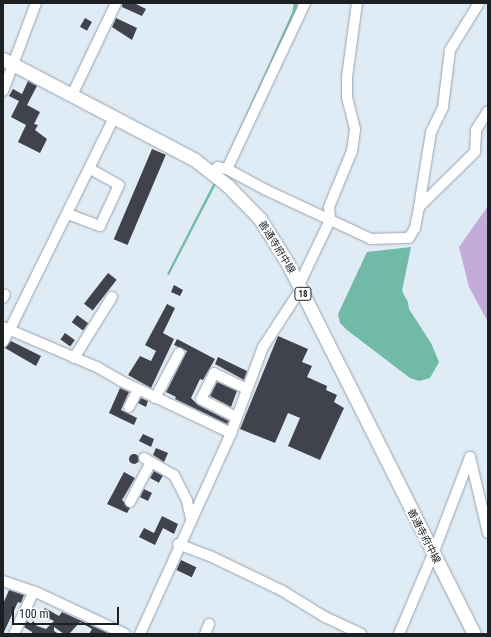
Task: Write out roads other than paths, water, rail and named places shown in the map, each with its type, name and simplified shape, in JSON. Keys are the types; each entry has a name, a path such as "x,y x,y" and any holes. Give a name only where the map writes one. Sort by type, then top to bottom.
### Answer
{"main road":[{"name":"善通寺府中線","path":"8,62 195,160 212,173 260,219 278,245 300,287 474,634"}],"street":[{"path":"3,91 8,62 36,3"},
{"path":"72,95 116,3"},
{"path":"227,169 305,3"},
{"path":"140,634 178,544 231,432 263,348 300,287 330,220 329,207 349,162 355,129 347,97 347,77 357,3"},
{"path":"212,173 218,167 227,169 371,239 409,238 415,228 431,132 443,107 449,54 479,3"},
{"path":"419,207 476,152 476,130 488,111"},
{"path":"3,342 7,329 68,214 114,118"},
{"path":"68,214 100,226 119,185 90,170"},
{"path":"74,358 112,297"},
{"path":"7,329 74,358 138,390 231,432"},
{"path":"155,398 179,353"},
{"path":"236,417 201,399 214,373 247,389"},
{"path":"129,407 138,390"},
{"path":"399,634 433,554 470,457 488,533"},
{"path":"130,502 147,460 174,475 187,501 191,518"},
{"path":"178,544 210,556 281,590 325,617 362,634"},
{"path":"3,581 34,591 126,634"},
{"path":"14,634 34,591"},
{"path":"204,634 210,624"}]}
